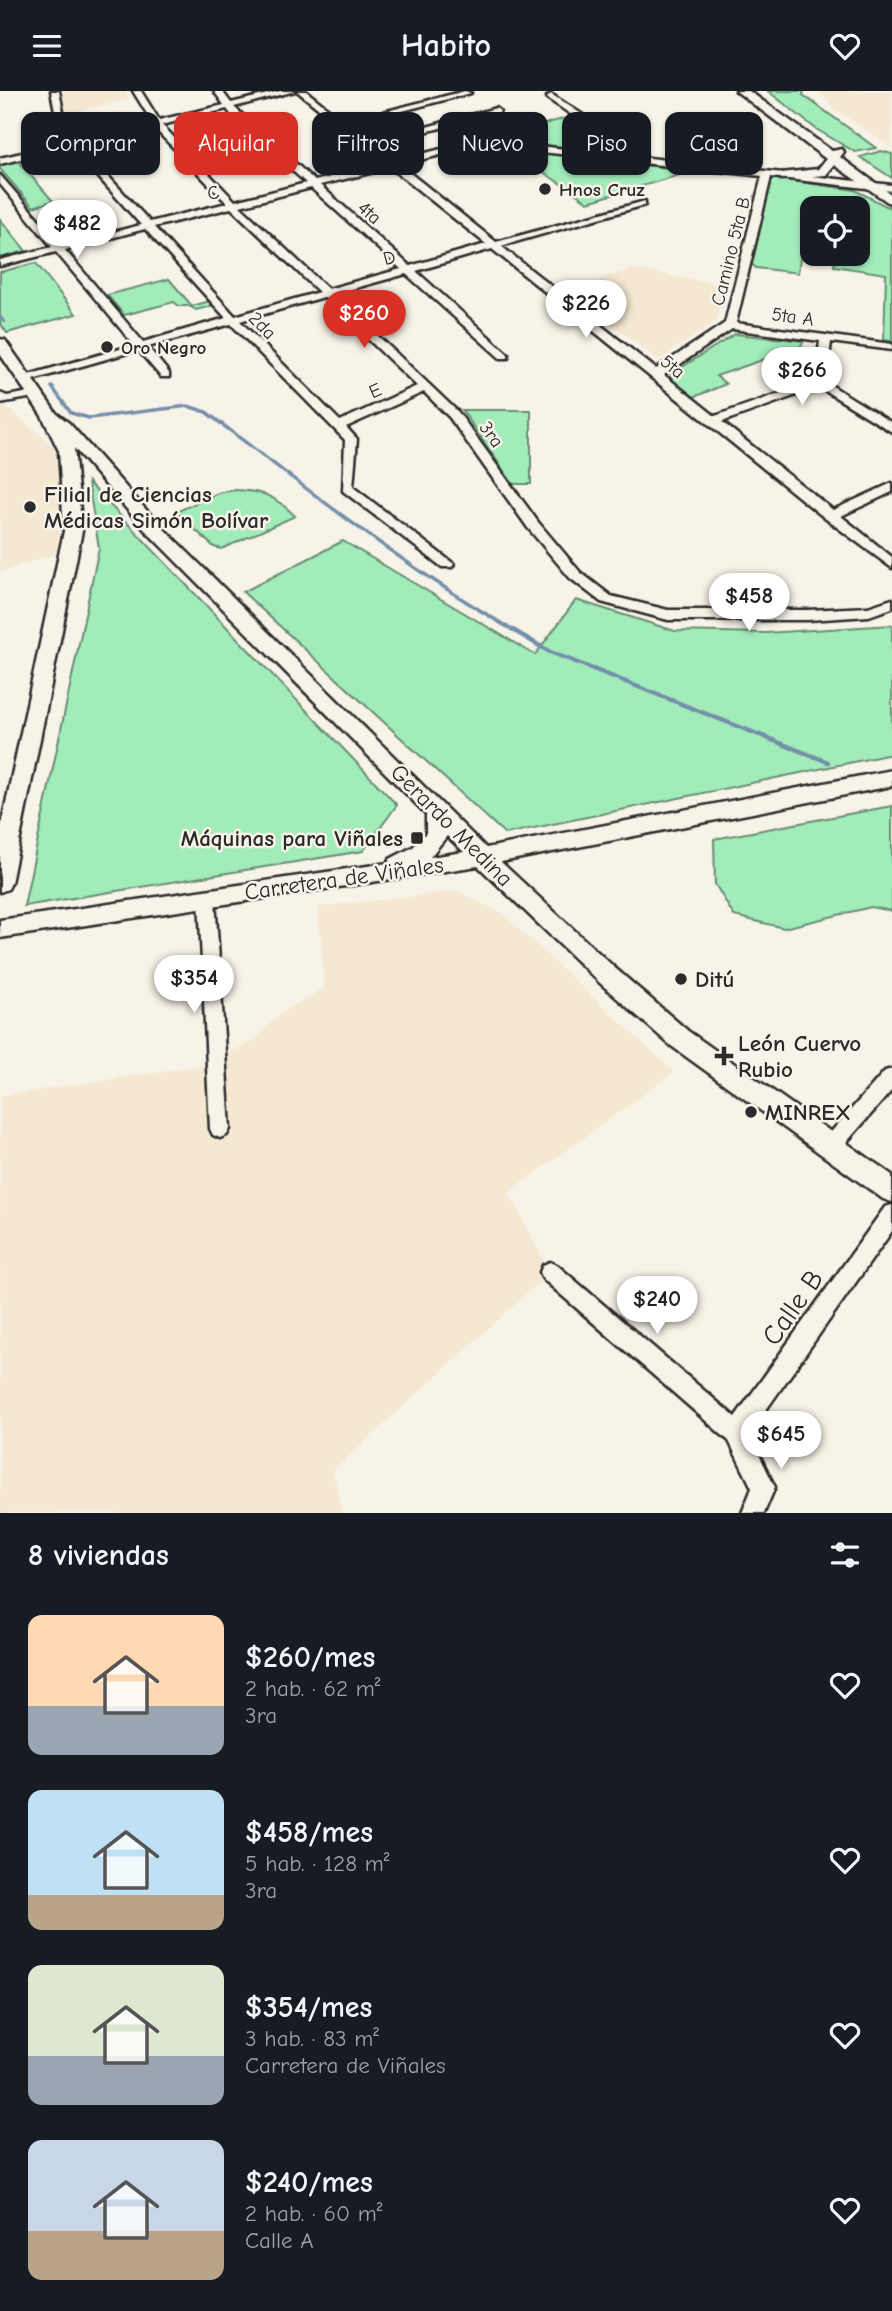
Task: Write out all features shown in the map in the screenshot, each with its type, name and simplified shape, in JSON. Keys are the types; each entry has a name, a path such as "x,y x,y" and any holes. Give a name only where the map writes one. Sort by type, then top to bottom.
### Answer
{"main road":[{"path":"742,91 821,151 858,166 891,192"},
{"path":"755,91 870,185 891,192"},
{"path":"785,176 807,171 819,164 821,151"},
{"path":"785,176 822,172 835,156"},
{"path":"850,184 891,192"},
{"path":"0,343 36,394 67,451 73,531 0,883"},
{"name":"Gerardo Medina","path":"50,417 63,426 150,524 483,856 608,976 679,1038 892,1190"},
{"name":"Carretera de Viñales","path":"0,929 483,856 892,778"},
{"path":"384,872 421,853 437,835 437,809"}],"street":[{"name":"2da","path":"55,91 59,112"},
{"name":"3ra","path":"137,91 149,112"},
{"name":"4ta","path":"218,91 228,107 312,185 504,356"},
{"path":"160,124 291,91"},
{"name":"5ta","path":"300,91 326,112"},
{"path":"424,129 496,111 475,98 454,91"},
{"path":"551,97 574,112"},
{"path":"387,112 475,98"},
{"name":"3ra","path":"160,128 234,205 454,415 533,525 575,575 606,599 668,615 808,615 869,611 892,603"},
{"name":"C","path":"424,157 473,144 562,153"},
{"path":"0,162 21,157"},
{"name":"C","path":"651,161 870,185"},
{"name":"Camino 5ta B","path":"663,381 657,375 730,325 767,174"},
{"name":"2da","path":"101,175 233,320 351,439 347,488 447,564"},
{"name":"C","path":"0,264 352,175"},
{"name":"5ta","path":"404,175 892,564"},
{"path":"0,178 164,375"},
{"name":"D","path":"25,379 642,204"},
{"name":"5ta A","path":"730,325 892,347"},
{"path":"820,383 826,338"},
{"path":"713,421 820,383"},
{"path":"820,383 892,428"},
{"name":"E","path":"338,426 426,387"},
{"path":"0,396 4,400 36,394"},
{"path":"831,516 892,487"},
{"path":"207,899 220,1129"},
{"path":"831,1146 892,1077"},
{"name":"Calle B","path":"737,1433 892,1214"},
{"path":"550,1272 737,1433 764,1486 753,1513"}],"shaded area":[{"path":"59,91 125,91 129,100 75,112 65,112"},
{"path":"819,91 892,91 892,148 832,107"},
{"path":"633,269 724,285 716,322 658,360 575,295 598,283 601,278"},
{"name":"Filial de Ciencias Médicas Simón Bolívar","path":"0,402 59,451 61,461 58,553 0,572"},
{"path":"457,891 502,913 674,1072 509,1192 550,1272 333,1471 342,1513 0,1513 0,1096 199,1066 252,1042 282,1012 324,988 318,907"}],"green space":[{"path":"768,91 804,91 803,95 876,148 855,152 816,129"},
{"path":"562,119 562,147 548,145 548,123"},
{"path":"881,151 892,154 892,178 860,157"},
{"path":"548,153 562,155 562,175 651,175 651,166 665,168 665,175 679,175 588,202 548,175"},
{"path":"18,161 21,164 21,175 30,175 53,201 33,207 0,169 0,165"},
{"path":"772,178 855,190 867,196 800,196 798,273 756,268 752,264"},
{"path":"870,198 892,209 892,341 884,340 886,274 834,266 870,266"},
{"path":"0,219 26,251 0,258"},
{"path":"36,263 76,314 7,333 0,323 0,272"},
{"path":"169,279 192,306 210,301 211,306 196,310 174,302 124,315 107,295"},
{"path":"735,334 804,341 800,347 716,376 726,384 694,397 672,381 671,374"},
{"path":"462,410 531,410 531,484 513,484"},
{"path":"88,482 397,805 363,851 24,906 99,548"},
{"path":"235,490 268,496 295,516 222,549 214,547 176,512 218,493"},
{"path":"343,541 535,655 576,600 675,631 765,633 892,625 892,754 505,834 243,592"},
{"path":"892,806 892,911 871,907 784,928 734,916 715,884 714,839"}],"waterway":[{"path":"0,316 4,322"},
{"path":"52,387 71,413 89,418 188,406 206,412 396,555 516,632"},
{"path":"513,630 550,652 828,762"}],"place":[{"name":"Hnos Cruz","path":"545,189"},
{"name":"Oro Negro","path":"107,347"},
{"name":"Filial de Ciencias Médicas Simón Bolívar","path":"30,507"},
{"name":"Máquinas para Viñales","path":"417,838"},
{"name":"Ditú","path":"681,979"},
{"name":"León Cuervo Rubio","path":"724,1056"},
{"name":"MINREX","path":"751,1112"}]}
